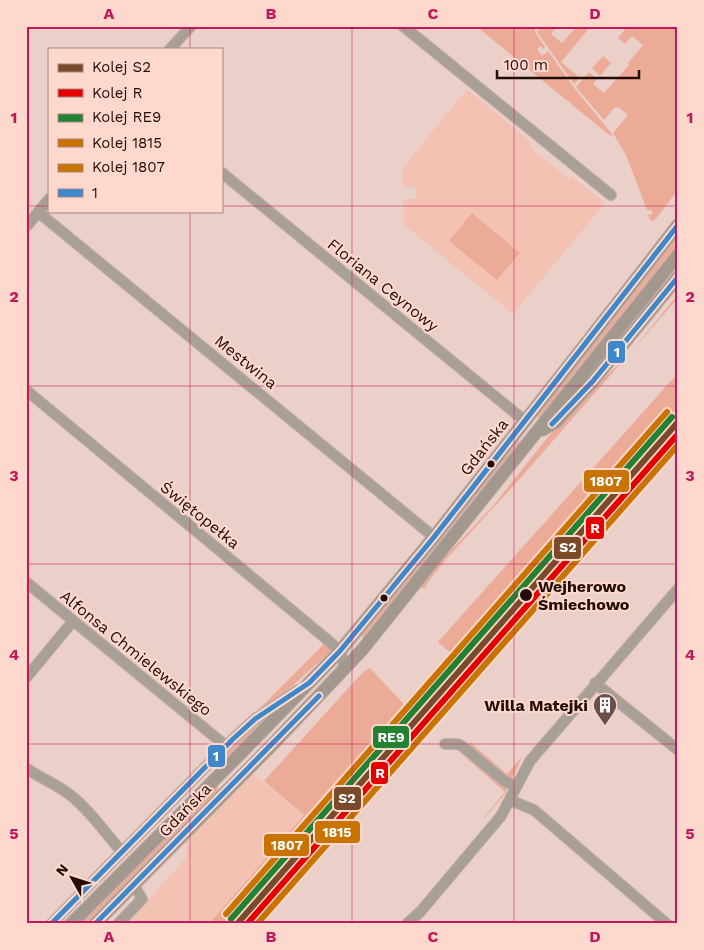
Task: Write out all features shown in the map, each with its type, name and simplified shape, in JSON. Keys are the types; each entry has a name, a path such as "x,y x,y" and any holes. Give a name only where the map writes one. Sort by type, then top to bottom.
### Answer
{"main road":[{"name":"Gdańska","path":"71,924 340,650 434,537 524,421 592,338 678,225"},
{"name":"Gdańska","path":"95,924 345,669 398,606 678,254"},
{"path":"534,436 556,422 593,381 678,278"},
{"path":"642,322 661,309 678,290"}],"street":[{"path":"403,26 611,195"},
{"path":"171,48 185,28"},
{"name":"Floriana Ceynowy","path":"222,173 524,421"},
{"path":"26,227 48,200"},
{"name":"Mestwina","path":"38,212 434,537"},
{"name":"Świętopełka","path":"26,390 340,650"},
{"name":"Alfonsa Chmielewskiego","path":"26,582 226,746"},
{"path":"408,924 498,821 530,761 595,683 624,653 678,589"},
{"path":"26,678 73,621"},
{"path":"340,650 345,669"},
{"name":"Gdańska","path":"51,924 226,746 255,719 309,683"},
{"path":"595,683 678,750"},
{"path":"445,744 462,746 503,780 516,787"},
{"path":"26,768 77,800 122,852"},
{"path":"510,800 534,810 667,924"},
{"path":"118,924 142,899 134,885"},
{"path":"414,924 421,911"}],"shaded area":[{"path":"476,26 534,26 535,32 545,47 543,49 541,46 537,49 542,56 548,51 575,89 612,134 611,136 603,130"},
{"path":"542,26 553,26 555,28 551,34 562,43 577,26 591,26 561,62 580,78 574,84 537,32"},
{"path":"628,26 678,26 678,190 654,221 650,220 648,215 653,214 651,210 647,210 626,155 613,133 628,115 618,107 614,108 604,120 576,87 589,72 597,79 593,84 604,93 629,65 628,63 643,45 632,36 625,44 618,38"},
{"path":"603,56 611,63 600,76 592,68"},
{"path":"467,89 531,142 530,147 570,180 571,176 605,203 513,314 404,225 403,199 416,199 415,187 403,187 402,169"},
{"path":"472,213 520,253 497,280 449,241"},
{"path":"678,233 678,246 539,418 537,416"},
{"path":"678,294 678,298 631,352"},
{"path":"623,361 449,556 424,589 421,587 442,560 493,506 547,438 595,386"},
{"path":"678,373 678,408 616,477 606,479 452,654 438,642"},
{"path":"678,408 678,447 259,924 126,924 186,858 186,841 254,774 312,822"},
{"path":"518,440 520,443 364,638 359,634"},
{"path":"324,644 331,651 281,696 251,717"},
{"path":"370,668 414,715 225,924 209,924 304,815 264,781 363,672"},
{"path":"275,710 228,756 226,755 241,736"},
{"path":"470,742 507,774 522,757 512,779 507,778 469,746"},
{"path":"457,750 507,789 505,794 485,817 505,792"},
{"path":"215,785 219,788 154,857 86,924 77,924"}],"rail line":[{"name":"1807","path":"226,914 667,412"},
{"name":"RE9","path":"231,919 672,417"},
{"name":"S2","path":"237,924 678,422"},
{"name":"R","path":"247,924 678,434"},
{"name":"1815","path":"257,924 678,445"}],"transit line":[{"name":"1","path":"51,924 233,739 255,719 309,683 340,651 434,537 678,225"},
{"name":"1","path":"552,424 593,381 678,277"},
{"name":"1","path":"95,924 319,696"}],"place":[{"name":"Wejherowo Śmiechowo","path":"526,595"},
{"name":"Willa Matejki","path":"605,726"}]}
